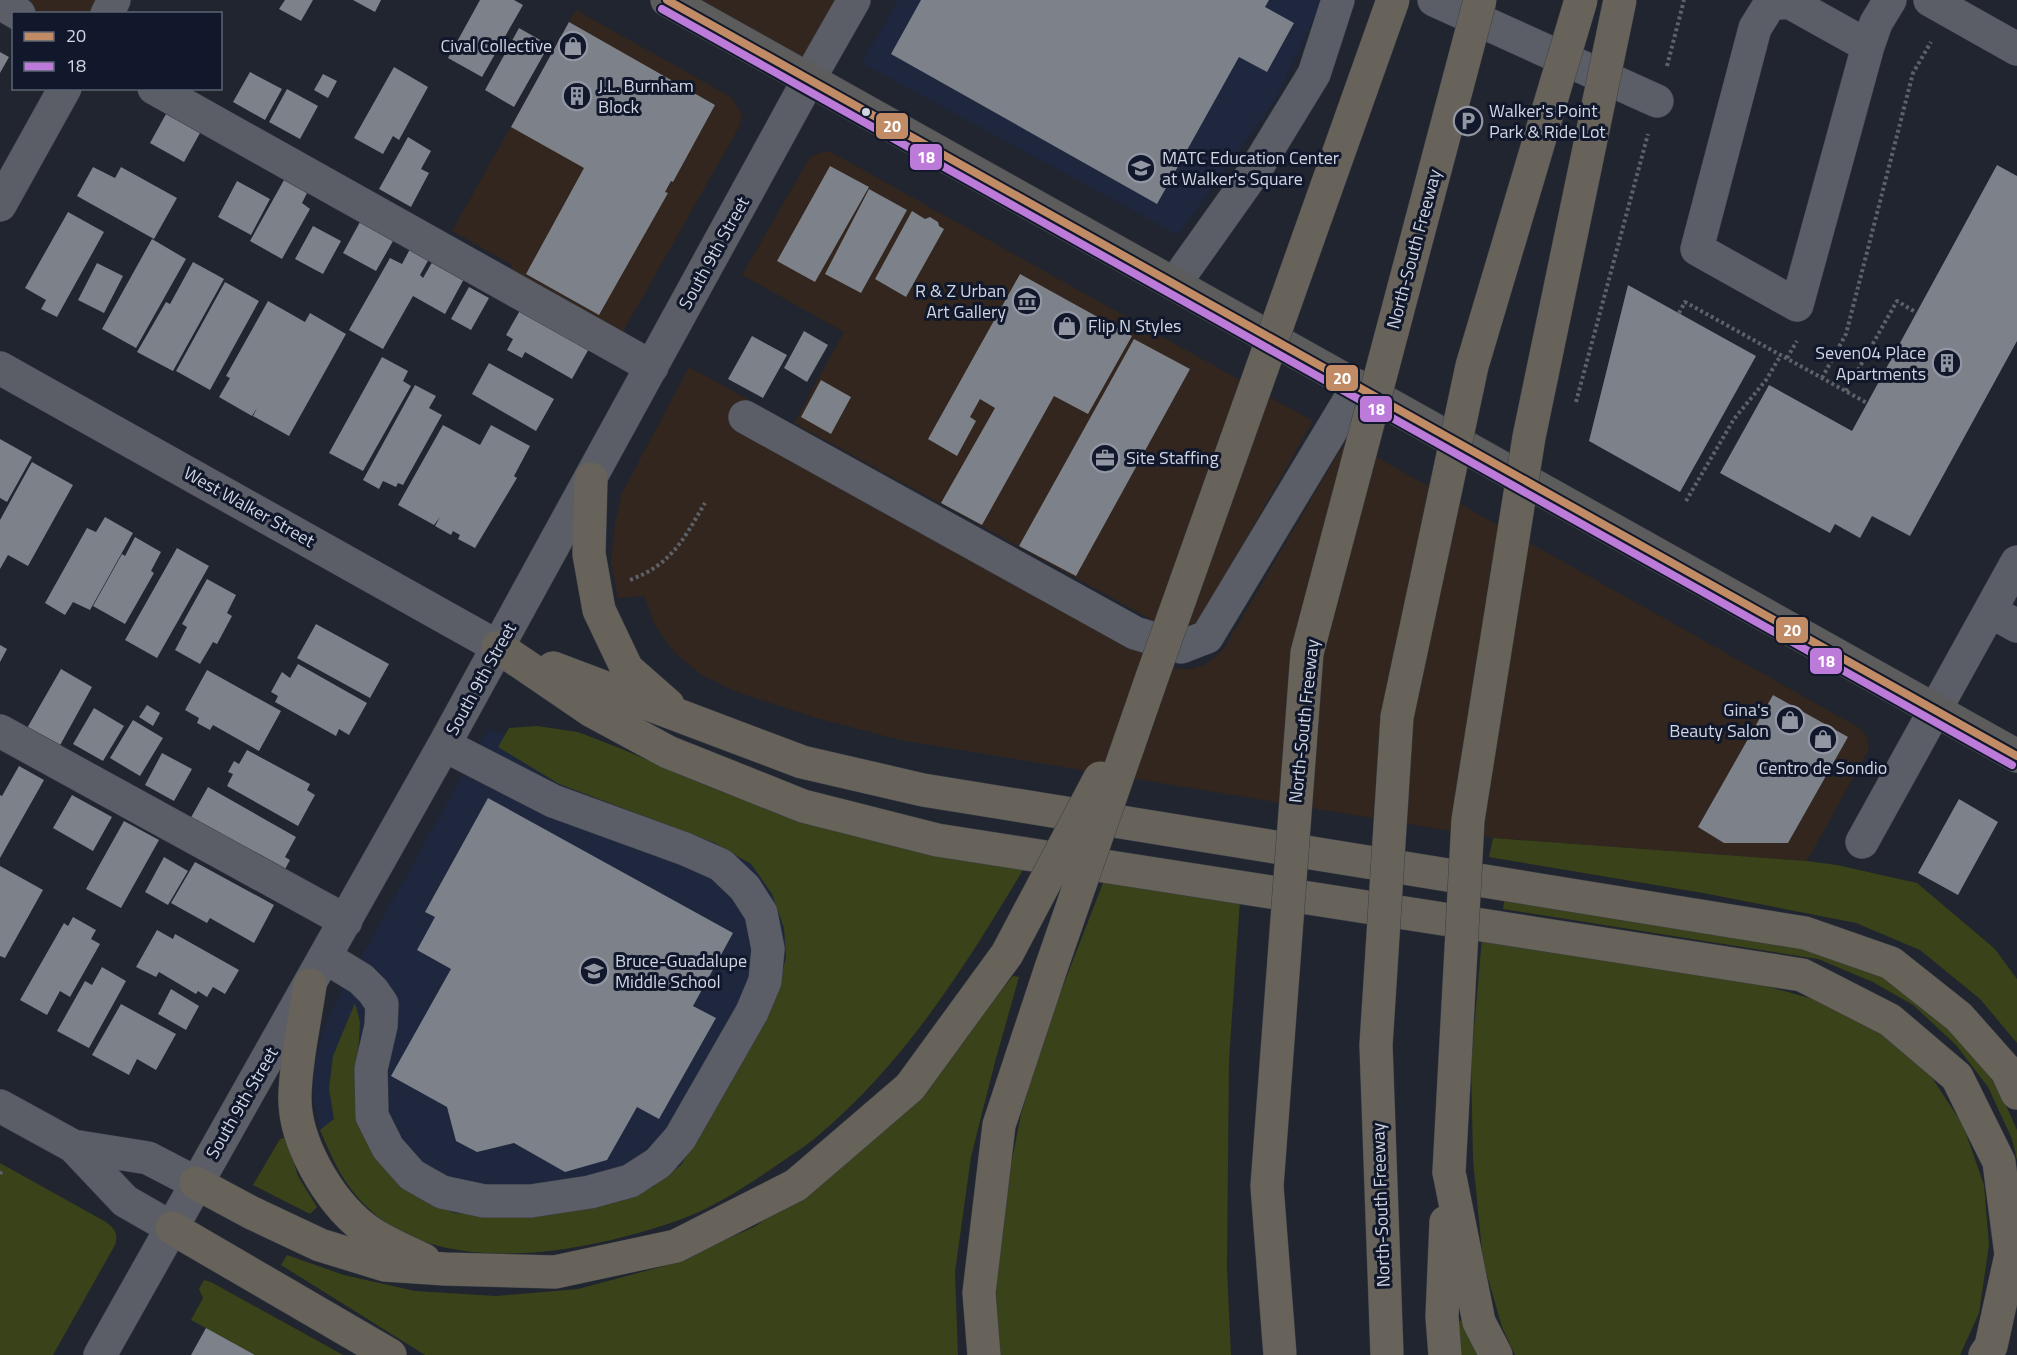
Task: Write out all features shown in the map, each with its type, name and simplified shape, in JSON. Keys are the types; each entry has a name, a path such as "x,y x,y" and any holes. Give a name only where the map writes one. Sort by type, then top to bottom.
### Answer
{"highway":[{"path":"984,1355 980,1293 999,1125 1150,683 1393,0"},
{"name":"North-South Freeway","path":"1280,1355 1267,1186 1307,652 1480,0"},
{"name":"North-South Freeway","path":"1387,1355 1376,1046 1397,717 1472,366 1581,0"},
{"path":"1445,1355 1442,1317 1468,820 1529,437 1620,0"},
{"path":"591,478 589,554 598,610 627,669 685,720"},
{"path":"498,647 685,720 802,762 923,790 1805,933 1891,963 1959,1017 2007,1071 2017,1093"},
{"path":"498,647 592,711 668,752 803,806 937,840 1802,975 1890,1020 1957,1077 1999,1162 2011,1255 1991,1346 1985,1355"},
{"path":"196,1184 320,1245 385,1265 555,1272 676,1246 796,1185 910,1087 1007,954 1150,683"},
{"path":"318,971 295,1096 298,1125 303,1141 319,1174 336,1200 364,1228 392,1245 445,1269"},
{"path":"1449,1172 1479,1322 1496,1355"},
{"path":"172,1228 390,1355"}],"main road":[{"path":"667,0 2017,756"}],"street":[{"name":"South 9th Street","path":"100,1355 444,745 854,0"},
{"path":"1174,283 1256,169 1314,74 1338,0"},
{"path":"1434,0 1657,101"},
{"path":"1868,46 1789,2 1770,4 1755,28 1696,249 1797,305 1868,46 1876,23 1890,0"},
{"path":"1930,0 2017,49"},
{"path":"0,3 16,12"},
{"path":"0,205 64,90"},
{"path":"158,90 652,367"},
{"name":"West Walker Street","path":"0,368 498,647"},
{"path":"745,417 1135,633 1181,647 1207,637 1358,386"},
{"path":"1862,842 1936,709 2004,619 2017,562"},
{"path":"0,731 346,921"},
{"path":"318,971 361,979 382,1004 381,1026 371,1070 372,1116 388,1148 412,1175 442,1192 484,1201 531,1201 590,1192 630,1181 658,1163 680,1138 752,1012 765,981 768,949 760,913 746,888 721,865 685,849 553,801 444,745"},
{"path":"0,1106 73,1146 125,1201 172,1228"},
{"path":"73,1146 148,1158 196,1184"}],"path":[{"path":"1573,413 1684,0"},
{"path":"1822,378 1846,334 1913,73 1935,36"},
{"path":"1846,391 1897,301 1917,313"},
{"path":"1679,313 1685,302 1867,403"},
{"path":"1686,501 1734,419 1766,380 1781,355"},
{"path":"626,581 662,564 680,545 705,503"}],"shaded area":[{"path":"0,0 114,0 108,12 18,12"},
{"path":"667,0 854,0 809,79"},
{"name":"MATC Education Center at Walker's Square","path":"898,0 1323,0 1274,102 1178,235 862,63"},
{"path":"576,10 731,97 741,113 738,129 620,337 511,269 512,265 452,231"},
{"path":"825,151 831,152 1313,421 1196,627 1181,631 1161,625 794,423 844,332 742,275 810,157"},
{"path":"689,367 748,399 733,427 1173,668 1191,669 1206,664 1223,650 1346,440 1858,727 1866,735 1869,746 1867,753 1807,861 1493,838 900,740 816,718 734,691 700,674 675,653 655,626 644,596 618,598 611,562 615,522 622,493"},
{"name":"Bruce-Guadalupe Middle School","path":"488,729 825,858 721,1175 627,1213 439,1222 320,1130 313,1097 314,1069 330,1013"}],"green space":[{"path":"537,726 578,732 707,786 795,819 1026,865 957,976 905,1046 847,1110 814,1139 718,1202 692,1215 643,1232 560,1250 516,1253 474,1252 433,1244 396,1229 365,1205 344,1179 334,1161 320,1130 334,1119 329,1089 333,1056 355,1003 360,1022 358,1057 427,1201 454,1213 496,1215 601,1203 653,1187 681,1165 775,996 786,958 784,928 772,894 751,864 715,843 559,784 498,747 509,728"},
{"path":"1493,838 1807,861 1837,865 1917,883 1995,949 2017,979 2017,1043 1980,999 1920,950 1856,923 1703,893 1489,857"},
{"path":"1105,878 1240,900 1229,1060 1227,1268 1231,1355 993,1355 995,1283 1003,1206 1021,1114 1049,1022"},
{"path":"1505,896 1797,944 1856,963 1897,984 1974,1051 2001,1094 2017,1130 2017,1160 2012,1139 1988,1087 1956,1045 1913,1005 1873,982 1818,959 1503,909"},
{"path":"1482,938 1755,983 1820,1001 1875,1028 1929,1073 1963,1125 1984,1185 1989,1245 1979,1313 1960,1355 1515,1355 1502,1327 1483,1261 1473,1160 1471,1062"},
{"path":"1013,976 1019,977 971,1157 955,1272 958,1355 425,1355 281,1265 287,1255 344,1275 415,1291 496,1296 578,1289 664,1266 754,1227 829,1175 963,1038"},
{"path":"286,1137 298,1176 317,1207 310,1214 253,1185 280,1139"},
{"path":"0,1163 106,1222 116,1234 115,1245 53,1355 0,1355"},
{"path":"204,1280 343,1355 255,1355 191,1320 203,1298 199,1289"},
{"path":"1467,1320 1477,1355 1460,1355 1457,1321"}],"building":[{"path":"285,0 313,0 301,21 279,9"},
{"path":"353,0 381,0 375,12"},
{"path":"480,0 514,0 523,5 482,77 448,58"},
{"name":"MATC Education Center at Walker's Square","path":"921,0 1269,0 1265,7 1294,23 1267,72 1239,57 1157,204 891,54"},
{"path":"569,22 715,105 599,315 526,274 584,168 511,127"},
{"path":"519,28 549,45 514,107 485,90"},
{"path":"0,52 9,57 0,73"},
{"path":"394,67 428,87 399,140 393,136 383,154 354,138"},
{"path":"250,72 282,89 265,120 233,102"},
{"path":"323,74 337,81 328,98 314,90"},
{"path":"287,89 318,106 300,139 269,122"},
{"path":"166,114 200,133 184,162 150,143"},
{"path":"408,137 431,151 421,169 429,173 411,207 379,189"},
{"name":"Seven04 Place Apartments","path":"1997,165 2017,176 2017,341 1910,536 1872,516 1860,538 1835,524 1830,533 1720,473 1769,385 1852,431"},
{"path":"830,166 869,187 815,282 777,261"},
{"path":"93,167 115,178 121,167 177,198 154,239 77,196"},
{"path":"284,180 307,193 302,203 310,209 282,259 250,241"},
{"path":"237,181 270,199 251,235 218,217"},
{"path":"869,189 907,210 861,293 825,274"},
{"path":"912,211 925,219 930,217 944,229 906,297 875,279"},
{"path":"68,212 104,232 57,317 41,309 46,300 25,288"},
{"path":"360,222 393,241 376,271 343,253"},
{"path":"313,226 341,241 323,274 295,259"},
{"path":"152,239 186,259 136,348 102,329"},
{"path":"410,249 429,259 420,275 423,278 434,259 465,277 445,314 413,296 383,349 349,330 390,258 402,264"},
{"path":"193,262 224,279 173,371 137,352 166,302 170,304"},
{"path":"97,263 123,276 104,313 78,300"},
{"path":"1020,274 1132,336 1088,414 1054,396 982,525 941,503 995,408 980,399 970,417 976,421 957,456 928,439"},
{"path":"225,282 259,301 210,390 176,371"},
{"path":"1628,285 1756,356 1680,492 1589,441"},
{"path":"469,287 489,298 471,330 451,319"},
{"path":"268,301 305,322 310,313 346,334 289,436 253,416 257,408 252,416 219,397 230,378 226,376"},
{"path":"522,307 591,345 572,379 525,352 522,358 507,350 513,339 506,335"},
{"path":"804,331 828,345 807,382 784,368"},
{"path":"752,336 787,355 763,398 728,379"},
{"name":"Site Staffing","path":"1134,339 1190,369 1076,576 1019,546"},
{"path":"382,357 408,371 403,381 411,386 363,471 329,453"},
{"path":"489,363 554,399 536,431 472,394"},
{"path":"821,380 851,397 831,434 801,417"},
{"path":"415,385 436,396 429,408 442,415 403,485 398,483 396,487 383,481 379,489 363,480"},
{"path":"443,425 480,445 491,425 530,446 514,476 517,478 475,548 458,539 460,535 453,531 451,535 435,526 440,517 434,525 398,505"},
{"path":"0,439 32,457 7,502 0,498"},
{"path":"32,462 73,485 28,566 8,555 0,569 0,520"},
{"path":"105,517 133,533 90,610 73,602 65,615 45,603 87,528 96,532"},
{"path":"135,537 161,552 151,571 154,573 125,624 93,606 122,554 125,556"},
{"path":"177,548 209,566 157,658 125,640"},
{"path":"207,579 236,595 227,613 232,616 217,644 213,642 200,664 175,650 187,627 182,624"},
{"path":"316,624 389,664 370,698 297,658"},
{"path":"0,645 7,649 0,662"},
{"path":"298,664 367,703 349,735 339,729 336,736 275,702 278,696 271,692 282,672 290,678"},
{"path":"61,669 92,687 58,749 26,730"},
{"path":"207,670 281,711 259,751 213,725 210,730 197,723 199,718 185,710"},
{"path":"1773,695 1848,737 1788,843 1724,843 1698,827"},
{"path":"147,705 160,713 153,726 139,717"},
{"path":"94,708 124,726 103,761 73,744"},
{"path":"133,720 163,738 140,776 110,758"},
{"path":"247,750 310,784 307,790 315,795 298,826 227,786 233,774 228,772 234,761 239,764"},
{"path":"162,753 192,769 174,801 145,785"},
{"path":"19,766 44,780 0,858 0,795 2,796"},
{"path":"208,787 296,837 285,857 290,860 283,873 189,821"},
{"path":"72,795 112,817 93,851 53,828"},
{"path":"488,798 733,933 693,1006 716,1018 659,1119 637,1107 607,1160 565,1172 514,1143 477,1152 456,1141 447,1107 391,1076 451,969 417,950 435,917 425,912"},
{"path":"1959,799 1998,822 1958,895 1918,873"},
{"path":"124,821 159,840 121,908 86,889"},
{"path":"164,857 188,871 168,905 145,892"},
{"path":"195,862 274,905 254,943 210,918 207,923 171,903"},
{"path":"0,866 43,890 5,958 0,956"},
{"path":"73,917 96,930 91,939 100,944 70,997 60,991 47,1015 20,1000 64,923 68,926"},
{"path":"157,930 173,939 175,934 239,970 225,994 213,987 207,997 198,991 196,994 159,972 156,977 136,967"},
{"path":"102,967 126,981 89,1048 57,1031 85,981 92,985"},
{"path":"171,989 199,1006 186,1030 158,1014"},
{"path":"121,1004 176,1034 156,1070 137,1059 129,1075 92,1055"},
{"path":"206,1328 255,1355 191,1355"}],"transit line":[{"name":"20","path":"667,0 2017,756"},
{"name":"18","path":"662,9 2012,765"}],"place":[{"name":"Cival Collective","path":"573,46"},
{"name":"J.L. Burnham Block","path":"577,96"},
{"name":"Walker's Point Park & Ride Lot","path":"1468,121"},
{"name":"MATC Education Center at Walker's Square","path":"1141,168"},
{"name":"R & Z Urban Art Gallery","path":"1027,301"},
{"name":"Flip N Styles","path":"1067,326"},
{"name":"Seven04 Place Apartments","path":"1947,363"},
{"name":"Site Staffing","path":"1105,458"},
{"name":"Gina's Beauty Salon","path":"1790,720"},
{"name":"Centro de Sondio","path":"1823,739"},
{"name":"Bruce-Guadalupe Middle School","path":"594,971"}]}
